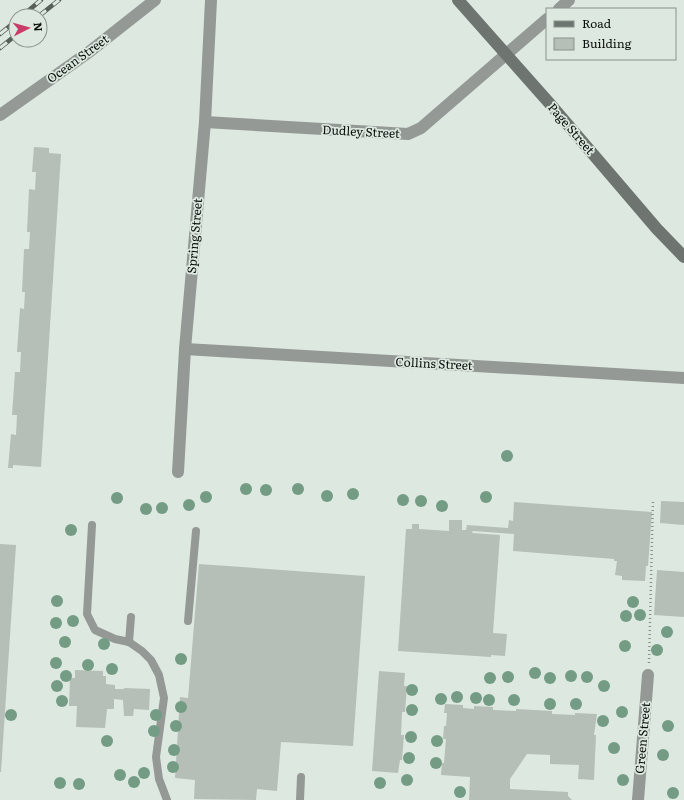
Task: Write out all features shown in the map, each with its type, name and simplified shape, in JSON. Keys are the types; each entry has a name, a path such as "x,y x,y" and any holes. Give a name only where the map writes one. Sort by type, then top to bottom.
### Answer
{"main road":[{"name":"Page Street","path":"458,0 657,229 684,257"}],"street":[{"name":"Ocean Street","path":"0,115 89,52 155,0"},
{"name":"Spring Street","path":"178,472 185,349 204,122 210,0"},
{"path":"560,8 569,0"},
{"name":"Dudley Street","path":"204,122 408,134 421,128 546,20"},
{"name":"Collins Street","path":"185,349 684,378"},
{"name":"Green Street","path":"638,800 648,675"}],"lane":[{"path":"92,525 87,614 95,630 115,639 129,642 142,651 151,660 159,675 164,698 156,757 159,780 167,800"},
{"path":"188,620 196,531"},
{"path":"129,642 131,617"},
{"path":"300,800 301,777"}],"path":[{"path":"648,675 653,499"}],"building":[{"path":"34,147 49,148 49,153 61,154 41,467 13,465 13,468 8,468 11,434 16,435 17,415 12,415 15,372 20,372 21,352 17,352 20,308 24,309 25,292 22,292 24,249 29,249 30,232 27,232 29,189 35,190 36,172 32,172"},
{"path":"661,501 684,502 684,525 660,523"},
{"path":"514,502 652,512 648,566 646,566 645,581 622,580 622,576 615,575 617,561 614,561 614,559 513,551 514,534 473,531 472,533 500,535 493,633 507,634 505,656 491,655 491,657 398,651 406,529 412,529 412,524 419,524 419,529 449,531 449,520 462,520 462,530 466,530 467,525 508,528 509,520 513,521"},
{"path":"0,544 16,545 1,772 0,772"},
{"path":"199,564 365,576 353,746 281,742 277,791 257,789 256,800 194,799 195,780 175,778 180,697 188,698"},
{"path":"657,570 684,572 684,617 654,615"},
{"path":"75,670 103,671 103,676 106,676 106,684 115,685 115,689 150,689 149,710 134,709 133,716 124,716 123,700 114,699 114,709 107,709 105,728 76,727 77,706 69,706 70,678 75,678"},
{"path":"379,671 405,673 404,686 407,686 405,712 402,712 401,735 404,735 402,760 400,760 398,773 372,771"},
{"path":"445,704 463,705 463,708 474,709 474,706 493,707 493,710 516,711 516,709 552,711 552,714 597,714 594,735 596,735 594,780 578,779 579,765 550,764 550,755 527,754 510,779 510,789 568,792 568,796 572,800 469,800 470,777 441,775 442,763 444,763 446,739 443,739 447,713 444,713"}],"railway":[{"path":"32,8 41,0"},
{"path":"48,9 59,0"},
{"path":"0,34 8,28"},
{"path":"0,48 8,42"}]}
